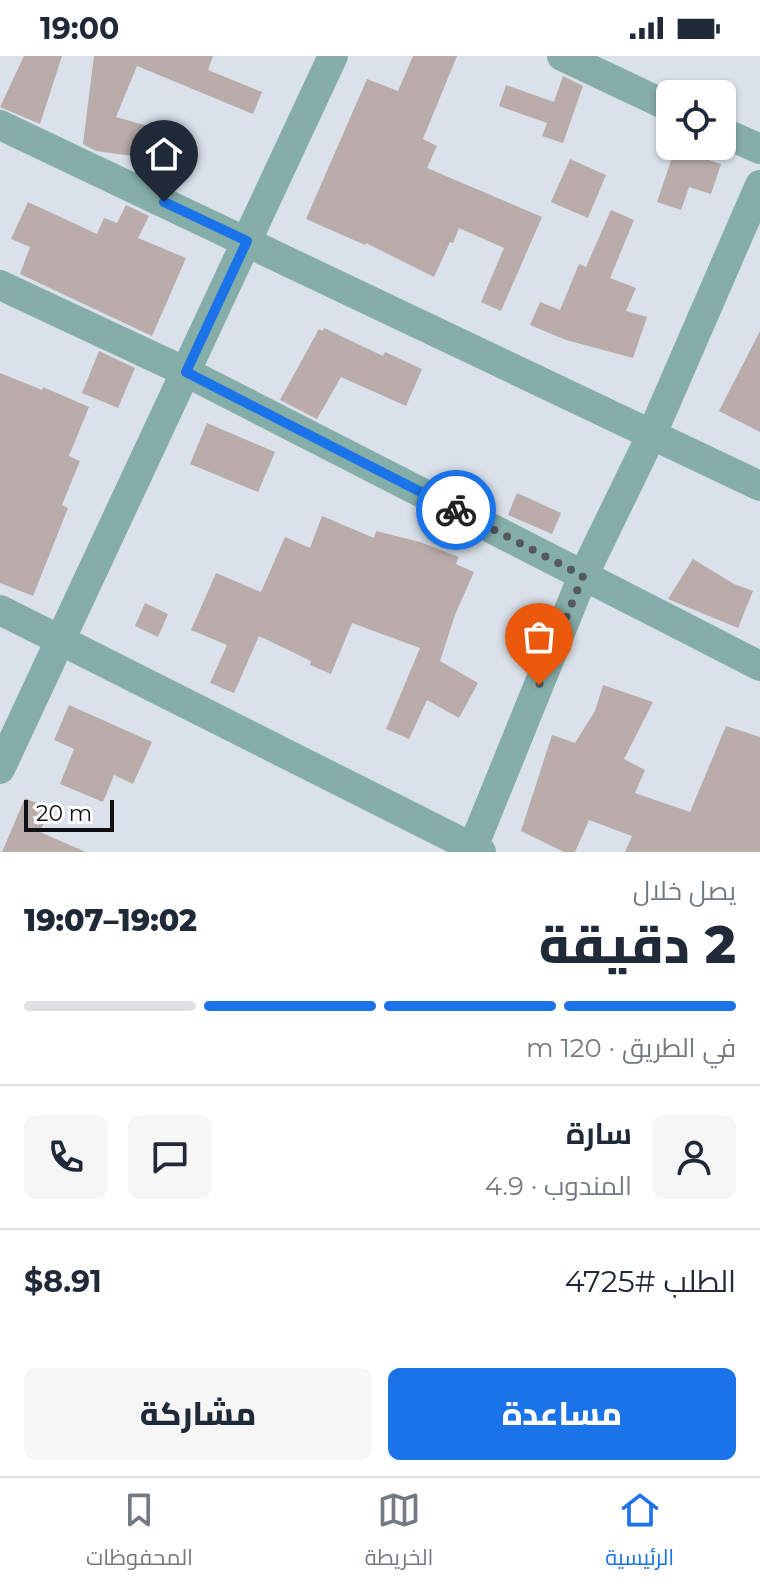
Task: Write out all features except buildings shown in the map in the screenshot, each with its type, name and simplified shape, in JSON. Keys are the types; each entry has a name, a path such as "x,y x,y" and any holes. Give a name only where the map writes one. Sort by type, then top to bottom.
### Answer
{"street":[{"path":"0,769 333,56"},
{"path":"562,56 656,100"},
{"path":"0,125 760,486"},
{"path":"736,138 760,149"},
{"path":"0,610 475,851 583,576 651,436 760,185"},
{"path":"0,285 186,372 760,666"}],"way so far":[{"path":"456,510 583,576 539,685"}],"route":[{"path":"164,202 247,241 186,372 456,510"}]}
